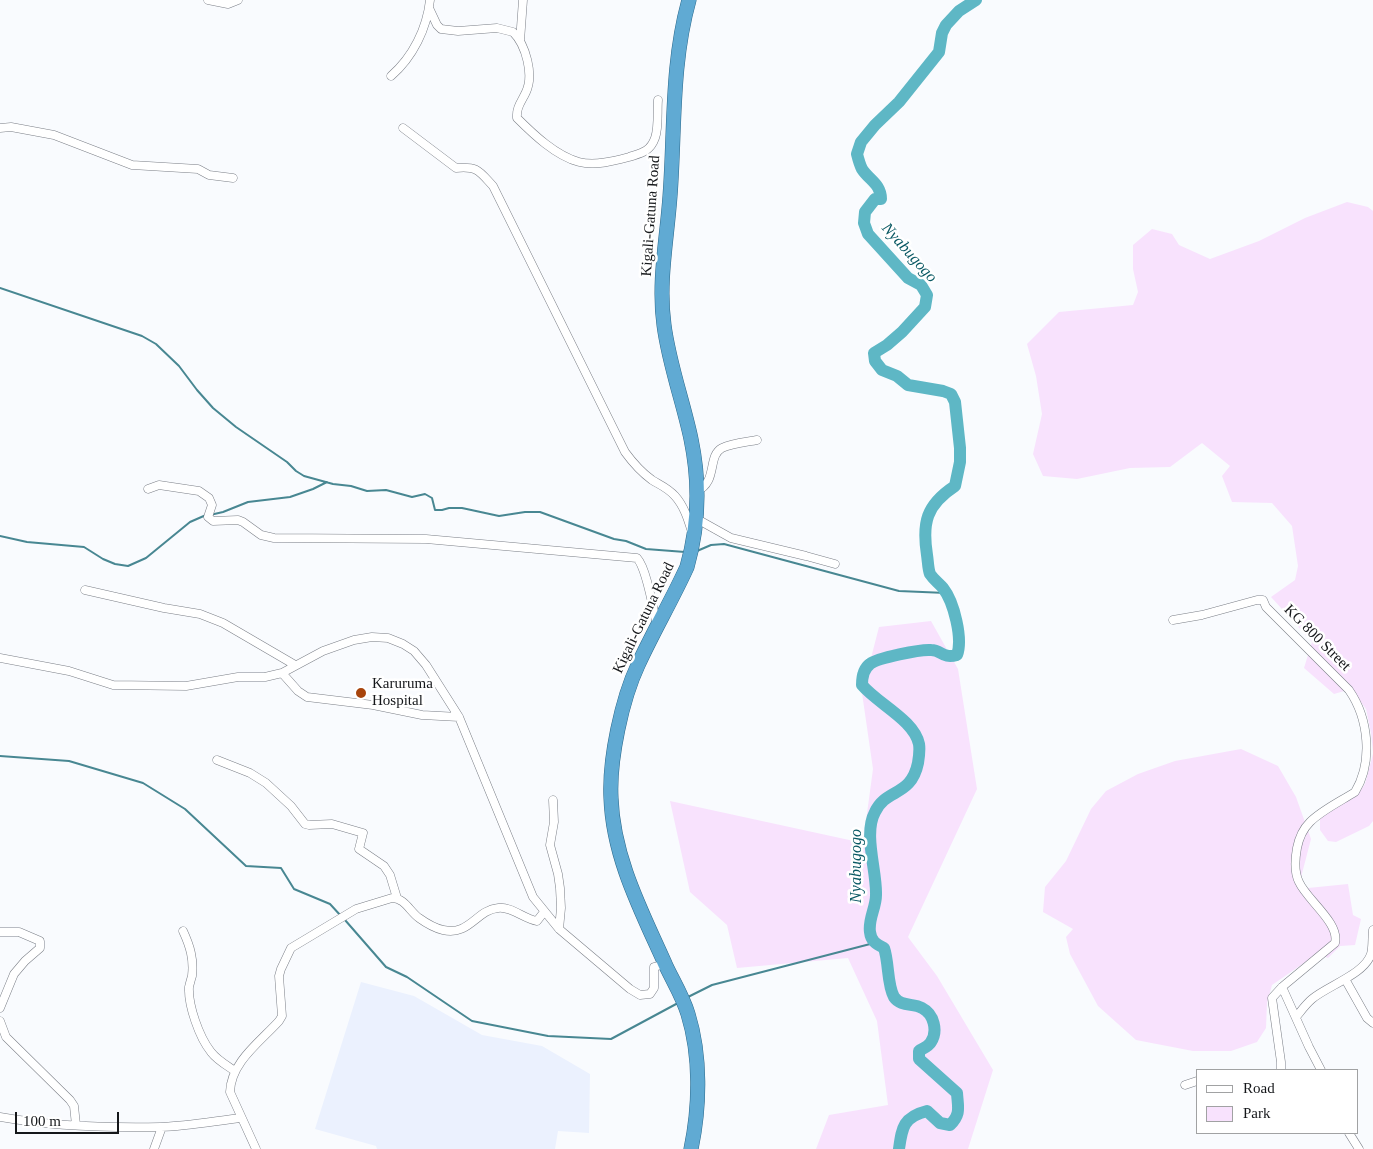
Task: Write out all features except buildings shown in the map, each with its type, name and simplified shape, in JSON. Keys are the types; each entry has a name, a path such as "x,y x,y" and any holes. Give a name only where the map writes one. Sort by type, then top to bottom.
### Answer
{"highway":[{"name":"Kigali-Gatuna Road","path":"689,0 677,62 670,196 663,257 662,294 663,324 674,376 691,439 697,491 697,519 687,567 630,682 613,761 611,797 614,824 624,869 636,900 688,1012 694,1037 697,1106 691,1149"}],"street":[{"path":"208,0 228,4 238,0"},
{"path":"520,41 523,0"},
{"path":"430,4 437,25 441,29 458,31 502,29 513,32 520,41 529,63 528,90 516,111 517,118 553,148 580,162 592,163 620,160 640,155 650,147 655,137 658,100"},
{"path":"392,76 415,46 424,27 430,4"},
{"path":"0,128 12,127 54,134 132,165 198,169 209,175 233,178"},
{"path":"403,128 456,168 470,167 477,169 493,186 624,452 637,468 653,481 667,488 674,495 681,504 694,538"},
{"path":"697,491 703,489 708,482 718,452 723,448 757,440"},
{"path":"148,489 159,485 198,492 209,498 212,505 208,517 210,519 219,521 238,520 267,537 426,539 637,558 641,562 645,574 657,626"},
{"path":"697,519 731,538 835,564"},
{"path":"85,590 200,614 223,623 295,665"},
{"name":"KG 800 Street","path":"1173,620 1263,600 1266,607 1349,690 1359,706 1367,727 1369,762 1360,786 1355,792 1312,819 1302,833 1296,850 1295,861 1299,882 1333,928 1336,937 1334,943 1282,987 1272,998 1281,1062 1280,1069"},
{"path":"0,658 69,671 113,685 186,686 228,678 265,677 282,672 323,651 354,640 372,637 388,638 403,644 414,651 426,664 459,717 532,897 544,912 559,929 630,989 640,995 650,994 654,988 654,967 665,964"},
{"path":"282,672 298,691 307,697 374,705 422,715 459,717"},
{"path":"217,760 250,773 266,783 291,806 304,824 332,824 363,833 359,849 387,870 392,878 397,898 405,903 418,918 430,926 457,931 476,920 488,910 503,907 537,921 544,912"},
{"path":"553,800 554,822 550,845 560,888 559,929"},
{"path":"256,1149 230,1092 230,1084 235,1071 243,1059 279,1022 282,1016 279,976 280,969 291,948 356,909 397,898"},
{"path":"1296,1017 1324,990 1345,980 1368,960 1371,954 1373,930"},
{"path":"183,931 190,946 192,962 190,1002 201,1034 211,1052 235,1071"},
{"path":"0,932 20,932 40,941 40,948 25,960 14,974 0,1008"},
{"path":"1345,980 1367,1018 1373,1022"},
{"path":"1282,987 1320,1069"},
{"path":"0,1021 6,1036 70,1100 74,1106 76,1125"},
{"path":"1185,1085 1196,1081"},
{"path":"0,1117 76,1125 162,1127 241,1118"},
{"path":"154,1149 162,1127"},
{"path":"1350,1134 1358,1149"}],"shaded area":[{"path":"361,982 414,996 482,1035 542,1046 590,1074 589,1133 558,1131 555,1149 377,1149 376,1146 315,1129"}],"green space":[{"path":"1347,202 1368,207 1373,211 1373,752 1366,709 1351,689 1334,694 1304,668 1312,642 1271,597 1295,580 1298,566 1292,526 1272,503 1232,502 1222,476 1230,466 1202,443 1170,467 1130,468 1077,479 1043,476 1033,454 1042,414 1036,376 1027,344 1059,312 1133,305 1138,292 1133,269 1133,245 1152,229 1172,234 1179,245 1210,259 1259,241 1305,218"},
{"path":"931,621 958,669 977,789 908,937 937,976 993,1070 968,1149 816,1149 829,1115 888,1105 877,1021 848,958 737,968 727,925 690,892 670,801 863,843 873,769 862,693 879,627"},
{"path":"1241,749 1278,766 1296,797 1311,839 1298,889 1348,884 1353,915 1361,919 1355,945 1340,946 1328,958 1317,954 1272,985 1267,1003 1266,1028 1257,1042 1231,1051 1193,1051 1136,1040 1098,1006 1070,954 1066,937 1073,929 1043,912 1045,887 1066,861 1091,809 1106,791 1138,774 1175,761"},
{"path":"1373,754 1373,821 1369,826 1336,842 1328,841 1320,830 1320,818 1358,794 1365,784"}],"waterway":[{"name":"Nyabugogo","path":"899,1149 901,1135 908,1120 919,1113 927,1111 940,1123 950,1125 956,1117 958,1103 957,1093 919,1059 919,1051 929,1045 933,1038 934,1023 932,1018 922,1008 904,1004 894,997 890,986 884,948 871,938 870,923 876,895 870,842 872,821 880,804 910,782 915,774 918,763 919,744 916,735 910,727 869,692 862,685 862,679 864,671 870,664 909,652 935,650 948,656 957,655 959,640 954,611 947,594 930,574 925,533 928,516 932,508 945,493 955,486 960,462 960,448 955,402 951,394 908,385 897,376 882,370 875,361 874,353 902,332 925,307 927,295 921,285 908,278 868,234 864,223 865,212 875,199 881,199 877,186 862,169 857,154 861,142 875,125 899,102 939,52 942,33 946,25 959,11 976,0"},
{"path":"0,288 142,336 156,344 179,366 213,408 304,476 367,491 386,490 412,497 425,494 432,498 435,510 462,508 499,516 540,512 646,549 685,552"},
{"path":"210,515 248,502 290,497 327,482"},
{"path":"0,536 27,542 84,547 103,559 115,564 128,566 146,558 190,522 206,515"},
{"path":"697,551 711,545 724,544 899,591 946,593"},
{"path":"0,756 69,761 143,783 185,809 246,866 281,868 294,889 330,904 341,916"},
{"path":"345,920 386,967 407,977 472,1021 548,1036 611,1039 678,1003"},
{"path":"688,997 712,985 874,943"}],"place":[{"name":"Karuruma Hospital","path":"361,693"}]}
